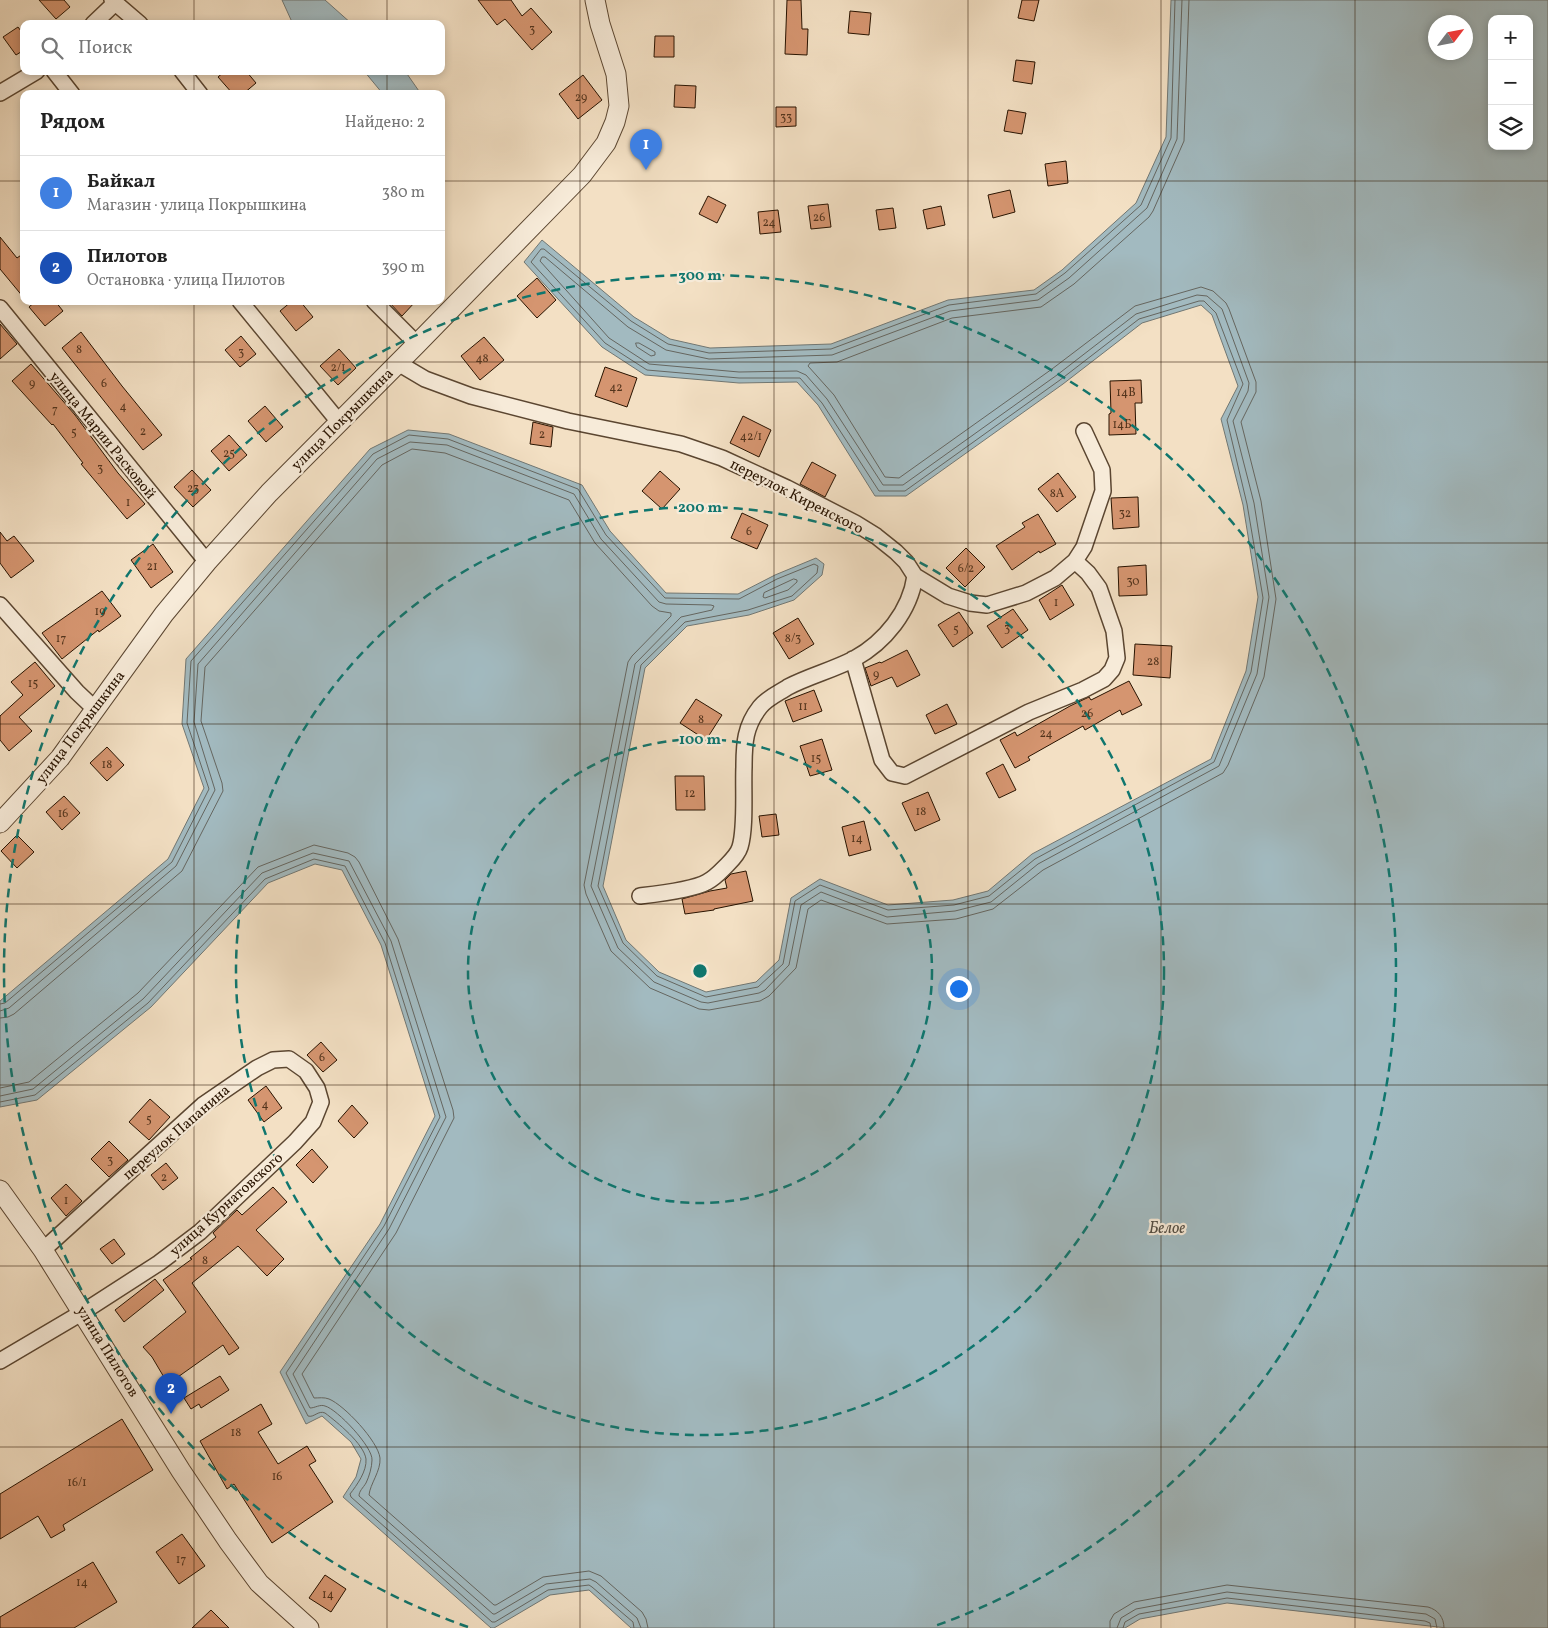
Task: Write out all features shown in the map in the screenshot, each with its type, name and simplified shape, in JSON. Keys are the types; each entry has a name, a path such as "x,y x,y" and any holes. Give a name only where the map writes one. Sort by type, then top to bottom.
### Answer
{"street":[{"name":"улица Покрышкина","path":"0,823 60,758 164,614 207,562 269,493 582,175 606,143 615,122 619,106 616,74 600,24 595,0"},
{"path":"97,20 114,1 135,20"},
{"path":"0,93 30,75"},
{"path":"57,75 69,90"},
{"path":"185,75 197,90"},
{"path":"243,305 338,422"},
{"path":"378,305 417,344"},
{"name":"улица Марии Расковой","path":"0,308 207,562"},
{"name":"переулок Киренского","path":"398,363 424,379 471,396 568,421 681,444 722,458 796,492 855,523 876,536 896,552 906,562 915,576 948,596 970,603 987,605 1026,593 1055,578 1075,561"},
{"path":"854,659 882,760 892,773 905,776 1029,712 1083,690 1104,679 1112,670 1117,658 1114,631 1099,588 1088,573 1075,561 1084,547 1103,491 1102,470 1084,431"},
{"path":"640,896 670,892 706,883 717,876 733,858 740,847 742,832 744,744 751,720 762,704 777,694 802,680 854,659 871,648 888,632 903,612 912,592 915,576"},
{"path":"0,605 77,692 95,708"},
{"name":"переулок Папанина","path":"43,1250 203,1106 257,1068 273,1060 289,1059 306,1071 317,1088"},
{"name":"улица Курнатовского","path":"0,1361 83,1312 159,1263 200,1232 288,1149 313,1122 321,1102 317,1088"},
{"name":"улица Пилотов","path":"0,1190 43,1250 181,1471 228,1541 259,1583 309,1628"}],"water":[{"path":"282,0 325,0 348,20 291,20"},
{"name":"Белое","path":"1171,0 1548,0 1548,1628 1447,1628 1227,1603 1140,1619 1125,1628 631,1628 589,1590 550,1595 491,1628 343,1497 356,1477 361,1459 351,1442 322,1416 306,1424 280,1372 380,1224 435,1116 381,945 342,870 315,864 268,883 151,1007 37,1100 0,1107 0,1001 168,859 204,788 182,724 186,659 370,449 408,430 449,434 582,485 610,531 666,593 738,594 775,575 816,558 824,564 822,575 794,600 749,615 687,626 645,668 603,886 626,940 659,972 706,992 756,982 779,960 791,898 820,879 888,905 953,900 988,891 1032,854 1211,759 1246,671 1258,597 1243,505 1221,419 1238,386 1212,315 1201,305 1142,323 1063,384 906,496 875,496 818,405 797,382 739,383 645,375 602,347 524,262 542,240 634,317 670,339 710,348 831,344 948,300 1034,290 1062,270 1136,203 1166,137"},
{"path":"367,75 408,75 418,90 380,90"}],"building":[{"path":"39,0 64,0 70,7 56,19"},
{"path":"478,0 511,0 522,16 531,8 552,32 532,50 505,19 497,25"},
{"path":"787,0 801,0 802,29 808,29 807,55 785,54"},
{"path":"1022,0 1039,0 1034,21 1018,18"},
{"path":"850,11 871,13 869,35 848,33"},
{"path":"18,27 20,30 20,52 16,55 3,37"},
{"path":"655,36 674,36 674,57 654,57"},
{"path":"1016,60 1035,62 1032,84 1013,81"},
{"path":"220,75 249,75 256,83 248,90 229,90 218,77"},
{"path":"583,75 602,100 578,119 559,94"},
{"path":"675,85 696,86 695,108 674,107"},
{"path":"776,107 796,107 796,126 776,127"},
{"path":"1008,110 1026,113 1022,134 1004,131"},
{"path":"1066,161 1068,183 1048,186 1045,164"},
{"path":"1010,190 1015,212 993,218 988,195"},
{"path":"708,196 726,205 717,223 699,214"},
{"path":"828,204 831,227 811,229 808,206"},
{"path":"941,206 945,225 927,229 923,210"},
{"path":"893,208 896,228 879,230 876,210"},
{"path":"778,210 781,232 760,234 758,212"},
{"path":"0,237 17,258 20,256 20,293 0,269"},
{"path":"537,278 556,300 537,318 517,296"},
{"path":"31,305 58,305 63,311 45,326 29,307"},
{"path":"287,305 303,305 313,317 296,331 280,311"},
{"path":"392,305 412,305 402,316"},
{"path":"0,324 17,344 0,359"},
{"path":"81,332 162,435 143,450 62,348"},
{"path":"241,336 256,354 240,367 225,350"},
{"path":"484,337 504,360 480,380 461,356"},
{"path":"339,349 356,368 338,385 320,366"},
{"path":"31,364 75,415 118,473 145,504 127,519 81,464 83,463 53,424 12,381"},
{"path":"605,367 637,378 627,407 595,396"},
{"path":"1141,380 1142,403 1135,403 1136,434 1109,435 1109,414 1111,413 1110,381"},
{"path":"265,406 283,427 266,442 248,421"},
{"path":"743,416 771,430 759,457 730,443"},
{"path":"533,422 553,427 551,447 530,444"},
{"path":"229,435 247,455 229,471 211,451"},
{"path":"812,462 836,475 825,497 800,484"},
{"path":"192,470 211,490 193,507 174,487"},
{"path":"660,471 680,489 662,509 642,491"},
{"path":"1058,473 1076,497 1057,512 1038,489"},
{"path":"1138,497 1139,527 1113,529 1111,498"},
{"path":"742,513 768,525 757,549 731,538"},
{"path":"1038,514 1056,544 1040,553 1039,551 1012,570 996,546 1025,527 1022,523"},
{"path":"0,532 7,541 14,536 34,561 11,578 0,563"},
{"path":"153,544 173,572 151,588 131,560"},
{"path":"966,548 985,567 965,587 946,568"},
{"path":"1146,565 1147,595 1119,596 1118,567"},
{"path":"1062,585 1074,605 1050,620 1039,600"},
{"path":"102,591 121,616 99,632 98,630 62,659 42,633"},
{"path":"1013,609 1028,630 1002,648 987,626"},
{"path":"959,612 973,633 953,647 938,625"},
{"path":"798,618 814,644 789,659 773,633"},
{"path":"1135,644 1172,646 1170,678 1133,675"},
{"path":"907,650 920,675 897,687 892,677 871,686 865,668 881,663"},
{"path":"35,662 55,686 19,717 32,731 9,751 0,740 0,716 23,695 11,682"},
{"path":"1129,681 1142,705 1122,715 1120,710 1085,730 1083,726 1028,757 1030,760 1015,768 1000,740 1015,732 1017,736 1070,706 1089,697 1091,700"},
{"path":"814,690 822,711 793,722 785,701"},
{"path":"696,699 722,715 706,740 680,723"},
{"path":"947,704 957,724 935,734 926,715"},
{"path":"822,739 832,770 810,776 800,746"},
{"path":"107,747 124,765 107,781 90,763"},
{"path":"1003,764 1016,790 999,798 986,773"},
{"path":"675,776 704,776 705,810 676,810"},
{"path":"928,792 940,820 915,831 902,803"},
{"path":"64,796 80,813 62,830 46,812"},
{"path":"776,814 779,835 762,837 759,816"},
{"path":"864,821 871,850 849,856 842,827"},
{"path":"17,835 34,852 17,868 1,851"},
{"path":"746,871 753,901 714,910 685,914 682,899 727,888 725,880 731,874"},
{"path":"321,1042 337,1060 323,1072 307,1055"},
{"path":"266,1086 282,1108 264,1122 248,1100"},
{"path":"150,1099 170,1117 149,1140 129,1122"},
{"path":"352,1105 368,1123 354,1138 338,1121"},
{"path":"109,1141 128,1160 109,1177 91,1159"},
{"path":"312,1149 328,1167 313,1183 296,1165"},
{"path":"166,1163 178,1178 163,1190 151,1175"},
{"path":"66,1184 82,1201 66,1216 51,1198"},
{"path":"273,1187 287,1202 256,1230 284,1259 267,1276 238,1246 192,1283 239,1348 229,1355 223,1345 168,1384 152,1357 143,1347 186,1312 163,1280 192,1259 190,1258 216,1237 213,1233 237,1210 242,1215"},
{"path":"114,1239 125,1254 112,1264 100,1249"},
{"path":"155,1279 164,1290 124,1322 115,1310"},
{"path":"220,1376 229,1390 201,1408 199,1404 191,1409 184,1398"},
{"path":"261,1404 272,1424 258,1432 278,1464 307,1446 316,1461 309,1465 333,1502 272,1543 234,1484 227,1489 200,1441"},
{"path":"122,1419 153,1470 63,1525 65,1530 51,1538 38,1516 0,1539 0,1494"},
{"path":"182,1534 205,1566 179,1584 156,1552"},
{"path":"93,1562 117,1602 74,1628 0,1628 0,1617"},
{"path":"325,1575 346,1589 331,1612 309,1598"},
{"path":"211,1610 229,1628 192,1628"}],"place":[{"name":"Байкал","path":"646,170"},
{"name":"Пилотов","path":"171,1414"}]}
